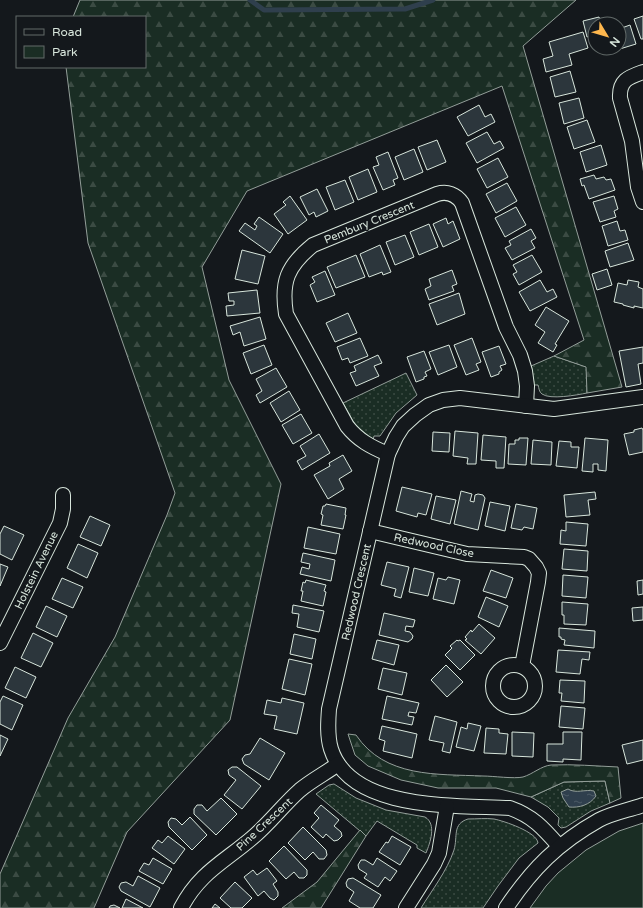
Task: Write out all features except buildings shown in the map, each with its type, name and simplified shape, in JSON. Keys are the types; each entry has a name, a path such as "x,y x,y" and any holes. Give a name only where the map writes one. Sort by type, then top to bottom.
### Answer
{"street":[{"path":"643,72 626,80 620,90 620,98 632,141 638,187 643,202"},
{"name":"Pembury Crescent","path":"388,454 360,441 347,426 286,314 284,297 286,280 292,267 300,256 313,246 437,194 452,194 458,197 462,203 506,327 520,355 525,371 527,386 526,406"},
{"name":"Redwood Crescent","path":"559,846 533,819 510,808 422,804 377,793 361,784 348,775 338,764 331,749 328,720 329,709 388,454 403,426 415,415 430,405 443,400 460,398 554,409 643,397"},
{"name":"Holstein Avenue","path":"1,639 60,523 63,509 63,494"},
{"name":"Redwood Close","path":"370,532 467,554 524,557 533,563 539,572 538,582 522,666"},
{"name":"Pine Crescent","path":"181,908 194,887 205,875 252,838 301,790 338,764"},
{"path":"506,908 521,886 538,866 559,846 600,820 643,805"},
{"path":"406,908 434,864 439,853 446,806"}],"green space":[{"path":"80,0 576,0 523,46 622,387 587,393 586,367 554,356 584,340 502,86 247,191 202,267 229,380 281,484 230,720 127,832 94,908 0,908 0,874 68,718 115,637 175,493 88,243 66,68 146,68 146,16 73,16"},
{"path":"554,356 587,367 587,393 551,397 541,393 538,385 533,385 531,366"},
{"path":"406,373 417,395 396,413 380,436 374,436 373,440 358,429 343,403"},
{"path":"348,734 356,735 368,749 382,759 413,771 448,775 519,778 551,765 618,767 621,798 610,803 605,781 564,782 531,797 496,788 438,788 401,780 368,766 355,755"},
{"path":"605,781 610,803 591,811 566,827 561,828 558,825 559,818 548,807 531,797 564,782"},
{"path":"334,784 356,798 386,810 425,817 429,820 432,834 426,853 417,848 417,845 377,821 366,836 316,794 329,785"},
{"path":"468,819 494,819 505,822 526,831 536,839 538,843 519,858 483,908 421,908 451,858 458,827 463,821"},
{"path":"643,823 643,908 530,908 546,886 558,873 586,850 619,831"},
{"path":"360,830 366,836 321,908 282,908 317,882"}],"water":[{"path":"568,789 574,791 594,791 596,796 591,802 584,805 569,807 561,792"}],"waterway":[{"path":"250,0 264,10 405,9 433,0"}]}
